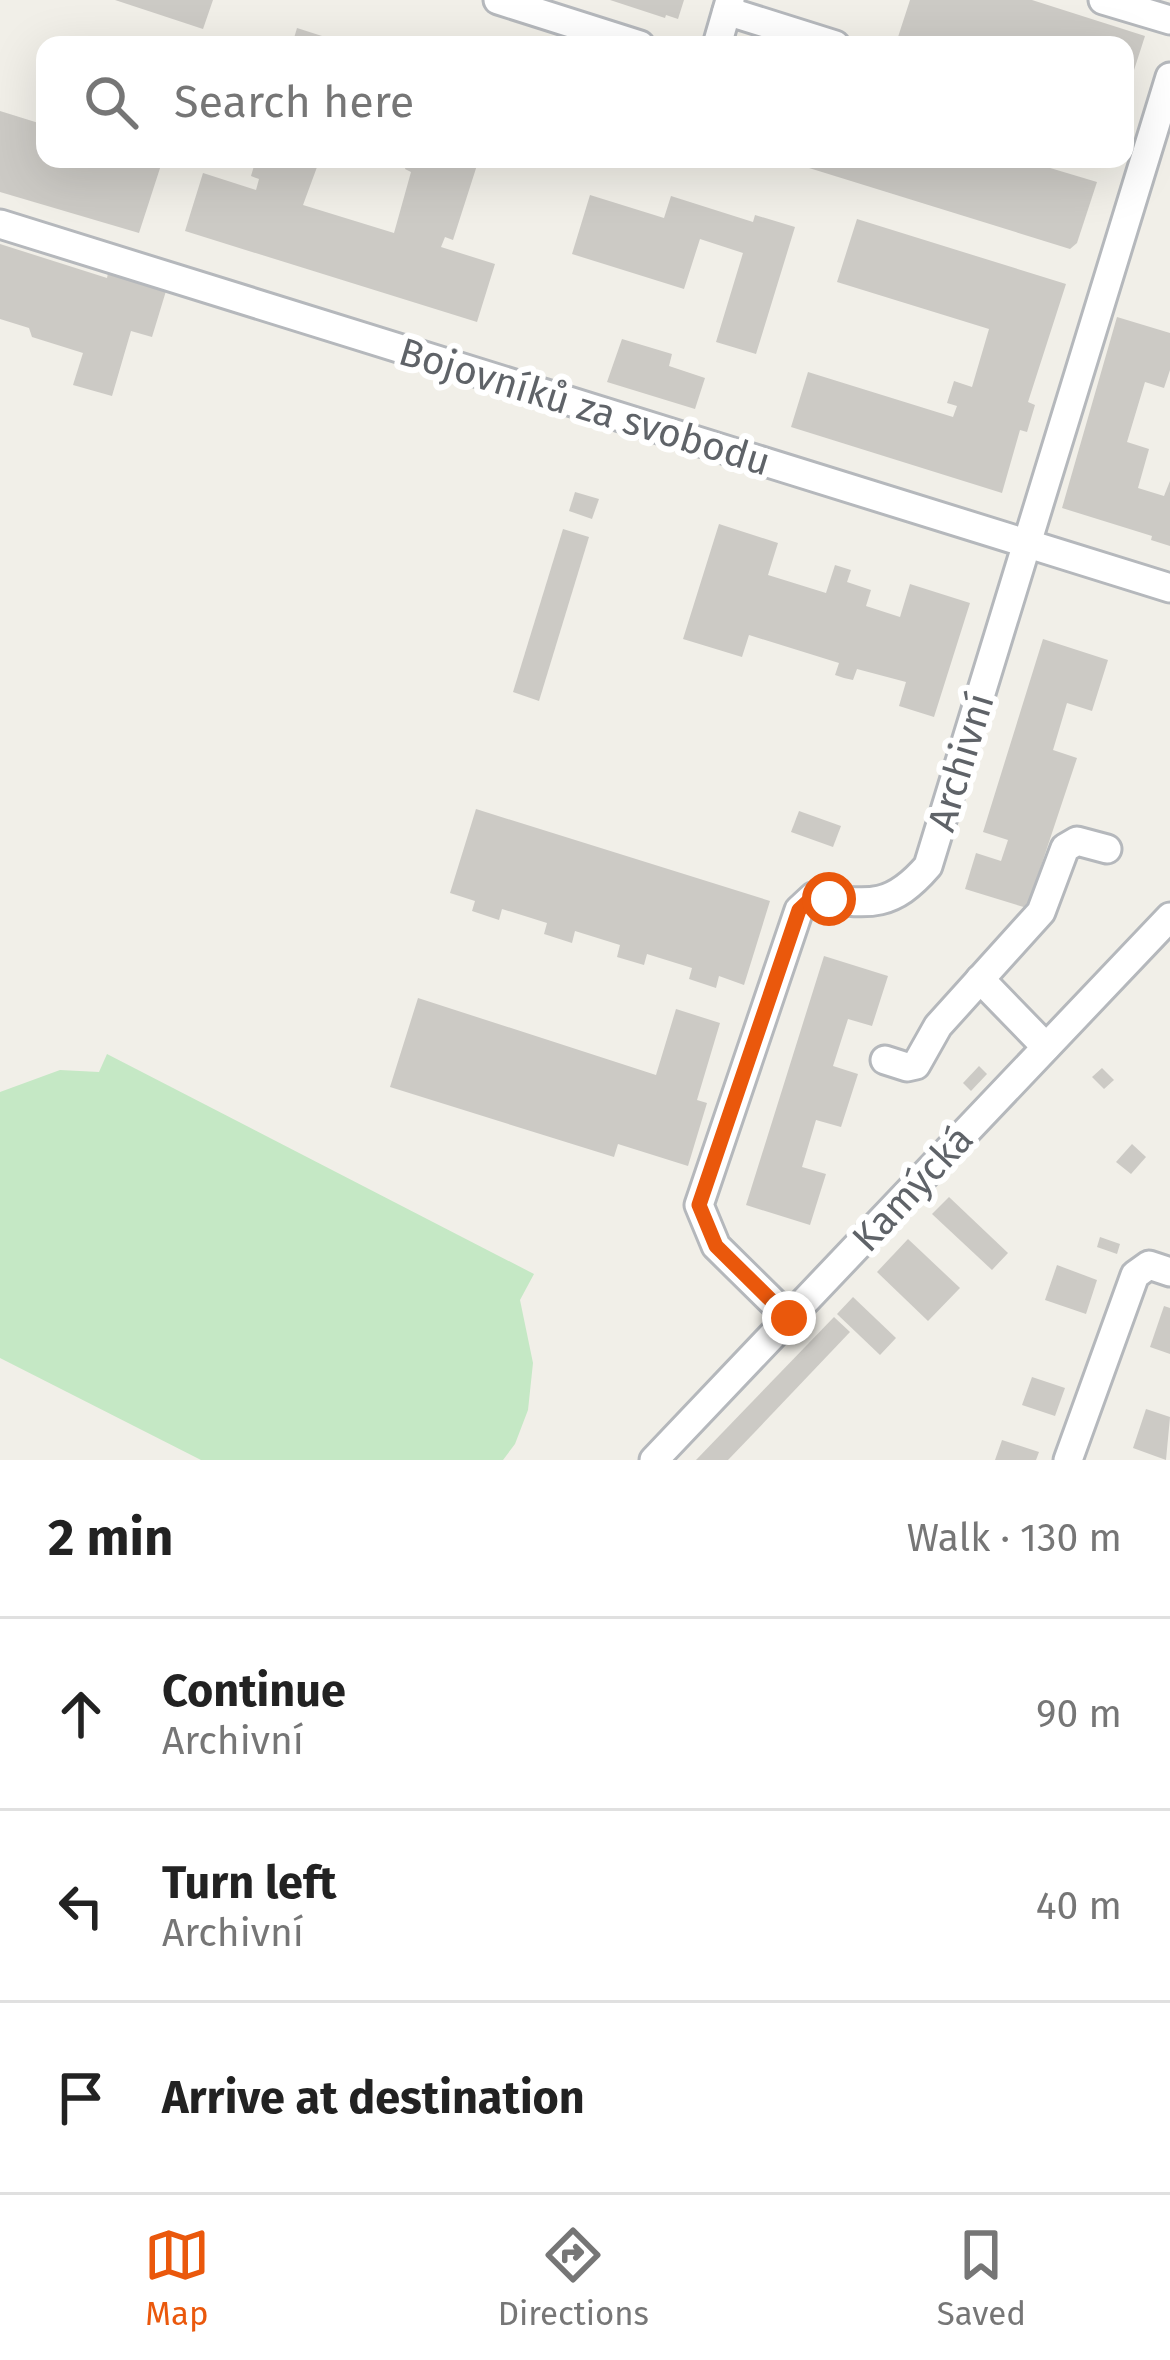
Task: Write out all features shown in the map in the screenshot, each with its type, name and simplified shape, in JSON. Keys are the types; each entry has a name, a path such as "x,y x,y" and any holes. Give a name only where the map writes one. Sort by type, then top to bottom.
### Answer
{"street":[{"path":"498,0 612,36"},
{"path":"1102,0 1170,20"},
{"path":"720,36 728,6 810,36"},
{"name":"Archivní","path":"1137,140 1168,94"},
{"name":"Archivní","path":"789,1318 716,1246 699,1205 799,910 813,897 883,902 897,897 928,866 1025,543 1129,168"},
{"name":"Bojovníků za svobodu","path":"0,224 1170,588"},
{"path":"885,1060 916,1065 938,1026 1041,912 1064,848 1077,842 1107,849"},
{"name":"Kamýcká","path":"654,1460 1170,917"},
{"path":"980,979 1046,1047"},
{"path":"1068,1460 1135,1275 1149,1265 1170,1272"}],"green space":[{"path":"107,1054 534,1274 520,1300 533,1363 528,1410 503,1460 201,1460 0,1358 0,1092 60,1070 99,1072"}],"building":[{"path":"115,0 213,0 203,29"},
{"path":"610,0 684,0 678,19"},
{"path":"910,0 1032,0 1145,36 1134,70 1134,36 898,36"},
{"path":"297,28 322,36 295,36"},
{"path":"0,111 36,122 36,168 160,168 139,233 0,192"},
{"path":"253,168 317,168 303,205 394,233 411,172 405,168 476,168 453,240 445,237 441,247 495,264 477,322 185,231 203,173 256,190 259,179 251,176"},
{"path":"809,168 1050,168 1097,182 1077,243 1070,249"},
{"path":"590,195 664,218 671,196 753,222 755,215 795,227 756,354 716,342 743,253 700,239 684,289 572,254"},
{"path":"857,219 1066,284 1028,402 1035,405 1027,432 1020,430 1002,493 791,427 808,372 953,417 957,406 947,403 954,381 972,387 989,329 837,282"},
{"path":"0,244 166,291 152,337 131,331 112,396 73,385 83,353 32,337 29,328 0,319"},
{"path":"1117,317 1170,333 1170,370 1164,388 1145,382 1127,442 1149,449 1138,488 1164,496 1170,481 1170,546 1062,508"},
{"path":"622,339 672,354 669,366 705,378 695,409 607,382"},
{"path":"575,492 599,499 592,519 569,511"},
{"path":"719,524 778,543 768,575 826,593 835,565 851,570 847,582 871,590 866,606 900,617 910,584 970,603 934,717 899,706 906,682 857,669 853,680 844,678 835,675 839,663 749,635 742,657 683,639"},
{"path":"563,529 589,537 539,701 513,692"},
{"path":"1043,639 1108,660 1092,711 1067,703 1053,750 1077,758 1027,908 965,889 976,853 1001,861 1008,840 983,832"},
{"path":"476,809 770,901 744,985 719,976 716,988 689,979 692,968 647,954 644,965 617,957 620,945 575,931 572,943 544,934 547,923 502,909 499,920 472,911 475,901 450,893"},
{"path":"799,811 841,826 833,847 791,832"},
{"path":"824,956 888,976 872,1026 848,1019 833,1066 858,1074 841,1127 816,1120 802,1167 826,1174 810,1225 746,1205"},
{"path":"418,998 656,1075 676,1009 720,1023 697,1100 707,1103 688,1166 618,1144 614,1157 390,1087"},
{"path":"979,1066 987,1074 971,1091 963,1083"},
{"path":"1102,1068 1114,1080 1104,1089 1092,1077"},
{"path":"1132,1144 1146,1157 1131,1174 1116,1162"},
{"path":"949,1197 1008,1253 992,1270 932,1214"},
{"path":"1100,1237 1120,1244 1117,1254 1097,1247"},
{"path":"908,1239 960,1288 928,1321 877,1272"},
{"path":"1057,1265 1097,1280 1086,1314 1045,1300"},
{"path":"853,1297 896,1338 880,1355 837,1314"},
{"path":"1164,1306 1170,1308 1170,1354 1150,1347"},
{"path":"834,1317 850,1332 728,1460 696,1460"},
{"path":"1032,1377 1065,1388 1055,1416 1022,1405"},
{"path":"1146,1409 1170,1417 1166,1460 1133,1448"},
{"path":"1002,1440 1039,1452 1036,1460 995,1460"}],"route":[{"path":"789,1318 716,1246 699,1205 799,910 813,897 829,899"}]}
